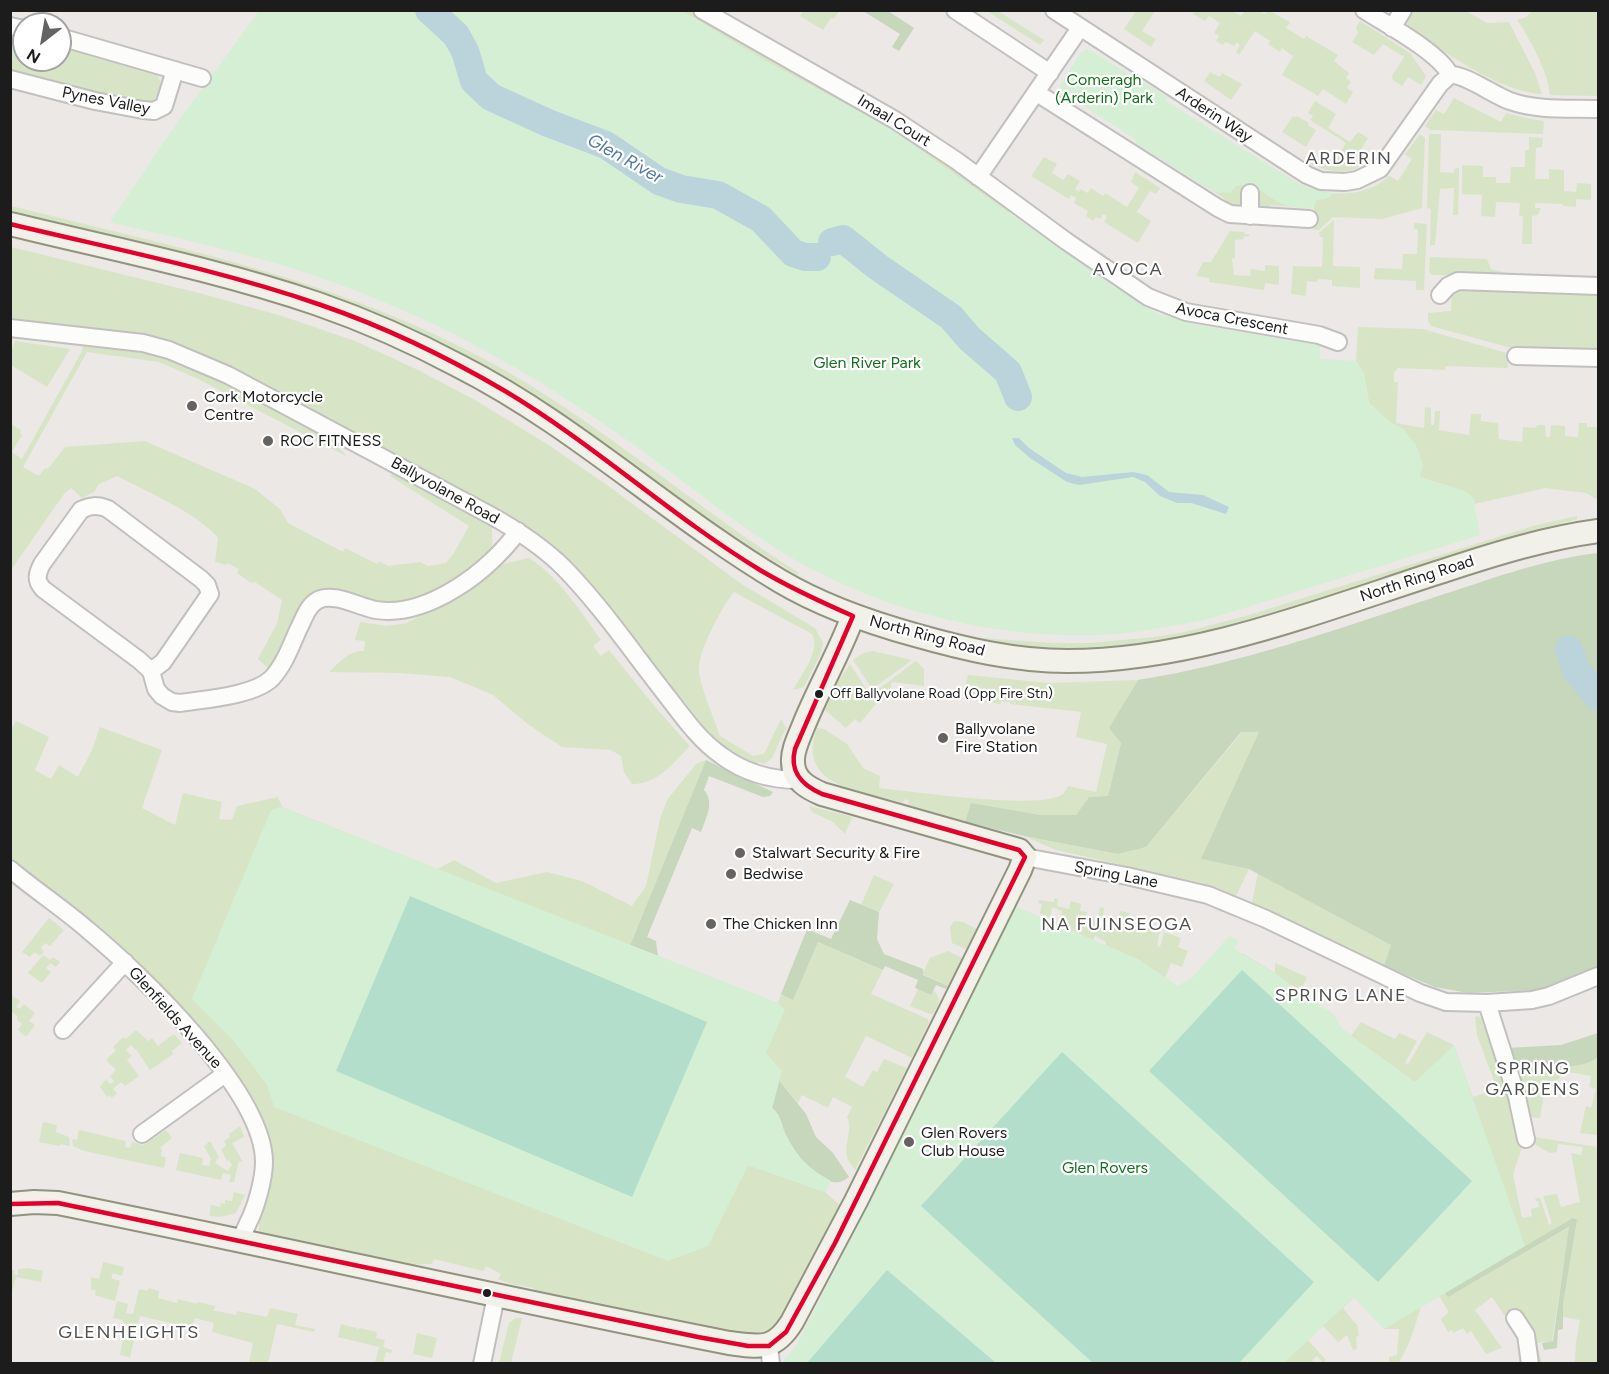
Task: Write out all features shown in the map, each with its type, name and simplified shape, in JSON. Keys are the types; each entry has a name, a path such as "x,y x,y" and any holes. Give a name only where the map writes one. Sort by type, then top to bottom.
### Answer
{"street":[{"name":"Imaal Court","path":"702,10 895,120 978,177"},
{"path":"955,10 1050,74"},
{"name":"Arderin Way","path":"1054,10 1299,170 1321,181 1357,180 1380,169 1440,84 1450,75"},
{"path":"1364,10 1442,63 1450,75 1462,77 1495,95 1525,105 1599,109"},
{"path":"1392,28 1403,10"},
{"path":"978,177 1080,28"},
{"path":"72,40 202,78"},
{"name":"Pynes Valley","path":"10,79 95,101 154,111 164,106 175,70"},
{"path":"1037,93 1230,214 1309,219"},
{"name":"Avoca Crescent","path":"978,177 1125,283 1165,305 1208,317 1319,335 1338,342"},
{"path":"1250,193 1250,216"},
{"name":"North Ring Road","path":"10,224 285,294 368,323 415,344 506,391 549,418 719,542 807,597 853,616 950,645 993,654 1034,660 1093,660 1157,654 1224,641 1493,555 1599,531"},
{"path":"1440,295 1448,286 1458,281 1599,286"},
{"name":"Ballyvolane Road","path":"10,328 143,343 169,350 248,386 370,449 518,531 565,569 710,747 739,766 764,777 799,780"},
{"path":"1516,356 1599,358"},
{"path":"151,671 163,662 210,594 207,585 108,509 97,505 88,506 81,510 42,564 37,582 43,589 139,660 151,671 156,689 172,702 180,704 258,687 271,679 279,668 308,609 322,598 331,598 374,610 401,610 420,606 441,596 486,566 507,547 518,531"},
{"path":"799,780 792,762 795,750 808,715 853,616"},
{"name":"Spring Lane","path":"799,780 810,789 822,794 1019,850 1025,857 1126,876 1208,895 1258,915 1436,1000 1487,1004 1549,996 1599,976"},
{"path":"10,1204 58,1203 729,1343 770,1355 792,1322 835,1243 1025,857"},
{"name":"Glenfields Avenue","path":"14,878 87,928 125,962 164,1000 238,1091 250,1114 263,1149 264,1161 264,1173 253,1211 241,1240"},
{"name":"Glenfields Avenue","path":"63,1030 125,962"},
{"path":"1487,1004 1517,1096 1526,1139"},
{"name":"Glenfields Avenue","path":"142,1134 225,1074"},
{"path":"482,1364 496,1296"},
{"path":"1515,1318 1526,1335 1530,1364"}],"green space":[{"path":"803,10 839,11 823,30 800,16"},
{"name":"Glen River Park","path":"259,11 682,11 762,59 889,128 1109,283 1158,314 1198,325 1320,345 1320,359 1356,361 1364,374 1369,403 1391,423 1404,430 1416,445 1423,464 1420,477 1464,491 1473,498 1480,535 1205,620 1116,634 1028,633 983,627 940,618 855,590 777,549 742,526 641,450 551,389 444,329 366,294 285,266 110,222 172,130"},
{"path":"682,11 689,11 799,75 877,116 1007,205 1010,214 889,128 762,59"},
{"path":"863,11 888,11 914,28 899,51 892,47 900,34"},
{"path":"987,11 998,11 1044,40 1040,45"},
{"path":"1136,11 1155,11 1142,31 1156,39 1151,47 1124,29"},
{"path":"1195,11 1232,11 1241,16 1245,11 1258,11 1265,14 1270,11 1290,22 1286,28 1304,39 1306,36 1338,55 1334,61 1349,73 1346,78 1351,82 1347,88 1353,92 1346,104 1323,89 1318,96 1282,75 1293,56 1282,48 1280,52 1268,44 1270,41 1255,31 1239,55 1236,52 1240,45 1237,42 1234,46 1226,42 1223,45 1216,41 1219,36 1214,33 1220,23 1209,16 1205,21 1193,14"},
{"path":"1413,11 1466,11 1487,23 1509,22 1535,73 1542,94 1525,92 1508,86 1454,58 1408,27 1407,22"},
{"path":"1532,11 1598,11 1598,96 1550,95 1542,67 1517,20 1526,17"},
{"path":"1360,21 1410,53 1426,76 1421,85 1408,77 1402,86 1393,80 1392,76 1404,57 1383,44 1374,55 1352,42 1358,33 1356,28"},
{"path":"10,33 12,33 12,72 72,72 72,48 151,71 159,78 161,87 160,92 150,104 141,104 11,72"},
{"name":"Comeragh (Arderin) Park","path":"1087,49 1168,97 1166,101 1299,184 1321,192 1334,193 1326,199 1316,200 1314,208 1311,208 1282,204 1252,186 1236,186 1230,193 1214,192 1136,143 1135,139 1062,92 1060,86 1080,54"},
{"path":"1210,72 1220,77 1222,73 1242,84 1231,100 1204,81"},
{"path":"1454,98 1501,122 1506,113 1544,121 1543,134 1431,130 1425,126 1436,110 1444,114"},
{"path":"1315,101 1336,114 1328,128 1350,142 1358,132 1368,138 1360,151 1363,153 1359,158 1364,161 1359,167 1344,171 1327,170 1305,161 1308,157 1316,162 1321,155 1334,162 1346,143 1310,120 1313,116 1308,113"},
{"path":"1293,116 1309,123 1308,125 1316,130 1306,147 1282,132"},
{"path":"1420,134 1425,138 1422,208 1382,219 1333,217 1319,230 1314,230 1314,208 1270,205 1270,210 1261,207 1258,203 1257,189 1244,188 1244,199 1237,208 1222,203 1224,198 1136,143 1265,165 1308,188 1344,193 1368,189 1389,176 1398,181 1412,159 1405,154"},
{"path":"1429,134 1441,134 1440,172 1454,173 1454,169 1459,168 1458,215 1453,215 1454,188 1440,189 1435,245 1430,245 1431,209 1427,208"},
{"path":"1529,137 1543,138 1542,147 1536,148 1535,179 1549,179 1549,169 1564,170 1564,191 1576,192 1577,183 1591,184 1591,200 1576,199 1576,207 1535,203 1535,208 1541,208 1538,215 1532,216 1532,244 1522,244 1523,216 1519,216 1520,203 1496,202 1495,217 1481,216 1482,195 1462,194 1462,165 1483,166 1483,177 1496,177 1496,183 1510,183 1511,167 1525,167 1525,150 1529,150"},
{"path":"1044,157 1057,164 1052,173 1063,180 1068,174 1080,181 1075,189 1079,192 1080,189 1088,193 1091,188 1103,196 1105,193 1127,207 1139,188 1131,182 1135,172 1160,188 1156,194 1150,191 1137,212 1151,221 1138,243 1104,222 1107,216 1103,214 1100,219 1096,217 1093,221 1086,216 1088,211 1074,203 1076,198 1071,195 1069,199 1031,176"},
{"path":"11,206 254,268 373,308 431,332 488,361 569,410 721,520 799,573 798,575 720,530 484,368 11,215"},
{"path":"1334,220 1333,266 1360,267 1360,288 1332,286 1332,280 1319,279 1316,282 1307,281 1306,296 1291,294 1293,266 1322,267 1323,237 1320,237 1319,233"},
{"path":"1414,223 1427,224 1424,290 1416,290 1416,281 1374,279 1375,268 1402,269 1403,254 1417,254 1418,229 1414,229"},
{"path":"1230,231 1249,234 1243,237 1244,239 1235,240 1235,258 1232,259 1234,275 1250,276 1251,269 1265,271 1265,265 1279,266 1279,285 1265,283 1264,290 1209,282 1209,278 1196,276 1203,262 1211,262"},
{"path":"11,247 199,293 282,316 355,341 475,400 547,444 740,583 815,628 823,643 821,653 804,687 793,690 812,655 814,640 812,634 734,592 717,619 702,654 699,673 720,736 753,756 764,754 781,719 786,728 772,758 764,764 758,762 756,766 733,755 716,742 669,687 626,628 553,546 505,515 272,388 180,344 138,335 11,319"},
{"path":"1430,257 1487,259 1491,269 1514,275 1514,277 1432,275 1429,272"},
{"path":"1457,288 1598,294 1598,350 1595,352 1511,348 1431,326 1428,313 1451,311 1452,294"},
{"path":"1358,327 1423,329 1507,353 1508,368 1445,366 1445,370 1398,368 1394,373 1394,382 1398,382 1396,423 1424,428 1425,407 1431,408 1431,425 1434,425 1435,411 1440,411 1439,430 1469,435 1471,414 1481,414 1481,421 1498,423 1499,439 1522,442 1523,427 1536,428 1537,425 1545,425 1546,437 1550,437 1551,425 1565,426 1565,436 1578,437 1579,423 1587,423 1587,427 1598,427 1598,500 1586,493 1545,488 1475,504 1473,498 1464,491 1420,477 1404,430 1391,423 1369,403 1364,374 1356,361"},
{"path":"15,341 70,349 47,387 11,365 11,352"},
{"path":"83,346 145,353 205,373 283,413 320,435 344,452 346,456 198,379 159,362 87,352 23,467 39,476 45,468 48,469 65,447 145,441 255,489 280,509 288,523 343,552 345,548 377,564 379,561 388,566 421,562 427,566 446,563 469,526 390,476 393,471 492,525 492,546 485,559 415,601 392,604 359,599 324,588 313,591 303,602 284,649 270,670 258,659 277,623 282,600 237,573 239,569 227,563 226,565 215,562 218,538 198,520 117,476 99,484 94,492 82,498 71,488 64,494 11,570 11,424 21,430 22,435 12,452 22,459"},
{"path":"1577,516 1577,519 1542,531 1210,635 1089,652 1028,650 981,638 1089,643 1185,632 1249,615 1533,526"},
{"path":"1598,553 1598,968 1541,990 1468,993 1435,987 1384,966 1391,945 1249,869 1201,859 1259,732 1241,732 1146,847 1118,854 965,822 971,803 1041,815 1076,815 1089,797 1108,796 1121,743 1109,728 1138,680 1250,655 1323,634 1514,571 1556,560"},
{"path":"529,558 560,585 577,607 601,640 593,646 601,656 609,650 690,746 657,777 632,784 624,772 621,756 611,750 562,747 529,725 493,695 450,677 400,673 329,672 349,655 364,651 365,641 355,640 360,622 386,626 407,623 485,578 499,565"},
{"path":"873,651 912,660 872,689 853,660 863,653"},
{"path":"916,661 924,669 924,686 892,682 890,690 884,690 882,699 876,691"},
{"path":"850,664 876,704 860,723 855,719 846,728 825,710 839,680"},
{"path":"968,675 1049,683 1138,680 1110,728 1121,743 1108,796 1089,797 1076,815 1041,815 971,803 965,822 908,805 909,801 905,799 903,803 852,790 824,775 816,763 813,748 817,728 824,729 847,744 863,768 880,776 879,788 945,796 1029,801 1050,799 1063,794 1068,786 1096,792 1107,744 1076,737 1081,712 1010,704 1010,702 1002,701 1000,704 975,699 966,694"},
{"path":"16,721 49,737 35,770 51,779 59,765 78,777 92,750 100,727 162,750 142,808 175,825 183,793 222,802 219,819 232,820 237,806 278,797 282,807 437,869 454,860 496,883 547,872 582,881 632,906 646,886 660,819 667,800 696,764 706,760 631,946 778,1003 781,994 793,999 818,942 883,970 871,994 928,1019 929,1022 912,1058 866,1036 845,1077 863,1087 873,1070 877,1072 884,1059 907,1068 855,1170 846,1152 849,1126 847,1117 852,1107 833,1097 828,1108 802,1095 798,1103 780,1081 731,1198 748,1165 825,1192 842,1207 785,1316 764,1331 737,1334 533,1294 534,1288 498,1279 501,1274 486,1266 483,1271 434,1259 432,1264 398,1265 262,1235 259,1232 259,1222 272,1159 266,1135 243,1086 216,1049 126,953 11,861 10,731"},
{"path":"1242,732 1260,732 1202,859 1249,869 1236,896 1203,883 1056,850 1024,836 1118,854 1146,847"},
{"path":"706,760 773,792 770,796 763,797 709,776 704,790 709,805 701,832 692,828 647,937 656,941 658,956 630,946"},
{"path":"809,806 852,817 845,834 833,822 812,812"},
{"path":"281,807 778,1003 785,1010 766,1053 782,1071 772,1108 778,1115 795,1152 811,1168 831,1181 825,1192 748,1165 708,1246 668,1261 274,1107 267,1085 233,1040 192,999 271,810"},
{"path":"1258,873 1392,945 1384,966 1252,903"},
{"path":"874,875 894,884 879,912 861,905"},
{"path":"410,896 707,1022 632,1197 336,1071"},
{"path":"1054,898 1058,899 1057,906 1069,909 1071,901 1081,904 1080,911 1087,912 1086,916 1098,918 1100,907 1104,908 1103,916 1108,917 1105,931 1111,933 1114,921 1118,921 1120,911 1130,913 1128,921 1136,923 1135,928 1160,931 1157,946 1160,947 1164,932 1181,938 1178,947 1188,951 1182,967 1171,963 1165,978 1139,960 1105,945 1106,942 1095,936 1093,940 1059,925 1062,911 1052,907 1050,918 1040,913 1042,904 1038,903 1039,900 1054,902"},
{"path":"850,900 879,912 877,939 884,954 923,969 923,975 948,986 946,989 936,985 931,995 915,988 918,980 885,966 883,970 818,942 793,1000 781,994 807,929 831,939"},
{"name":"Glen Rovers","path":"1015,906 1139,960 1178,986 1194,976 1229,936 1238,940 1234,949 1276,974 1334,1015 1341,1028 1415,1082 1454,1045 1525,1246 1384,1329 1354,1297 1284,1363 785,1364 784,1360 796,1346 883,1176"},
{"path":"49,918 64,930 50,946 45,943 41,948 44,951 40,956 34,952 30,957 22,952"},
{"path":"954,921 963,922 977,929 966,949 952,943 950,927"},
{"path":"948,951 962,958 948,986 922,974 930,958"},
{"path":"1242,953 1275,973 1275,963 1307,977 1300,992 1334,1015 1341,1028 1351,1036 1361,1022 1395,1039 1399,1033 1417,1041 1405,1063 1408,1064 1427,1032 1454,1045 1473,1097 1497,1089 1477,1035 1475,1017 1478,1016 1484,1020 1514,1107 1520,1136 1521,1150 1513,1174 1522,1218 1532,1216 1531,1209 1539,1207 1535,1198 1540,1198 1549,1225 1552,1223 1543,1196 1557,1194 1561,1207 1580,1202 1571,1153 1581,1155 1583,1147 1558,1144 1557,1152 1550,1153 1536,1145 1533,1141 1534,1137 1598,1147 1598,1363 1575,1363 1580,1320 1563,1317 1577,1221 1448,1297 1570,1227 1552,1341 1537,1343 1542,1363 1536,1363 1516,1311 1506,1318 1492,1297 1475,1310 1502,1348 1486,1354 1471,1331 1467,1334 1463,1328 1453,1333 1452,1330 1448,1332 1441,1319 1449,1312 1439,1296 1421,1307 1410,1341 1399,1363 1389,1363 1389,1357 1397,1355 1399,1329 1384,1329 1354,1297 1343,1308 1357,1324 1359,1336 1356,1337 1357,1349 1353,1350 1347,1335 1338,1342 1323,1326 1308,1340 1326,1360 1323,1363 1317,1356 1312,1360 1314,1363 1239,1363 1063,1047 1229,962"},
{"path":"43,955 50,960 53,957 60,962 56,967 50,963 46,968 51,972 42,983 28,973"},
{"path":"1242,970 1472,1181 1378,1282 1149,1071"},
{"path":"918,989 931,995 933,990 938,996 939,1001 934,1013 930,1014 910,1006"},
{"path":"10,994 20,1001 16,1007 20,1009 24,1004 35,1013 29,1021 35,1025 26,1037 18,1030 22,1024 11,1011"},
{"path":"136,1030 148,1041 152,1038 158,1046 174,1034 182,1043 172,1051 173,1054 150,1070 131,1045 126,1050 132,1056 127,1060 139,1076 125,1086 121,1082 113,1089 117,1094 111,1098 110,1095 107,1097 100,1087 106,1079 110,1084 114,1082 110,1076 116,1070 106,1060 116,1050 113,1047 123,1037 126,1039"},
{"path":"1598,1033 1598,1057 1574,1066 1529,1068 1515,1073 1507,1048 1561,1045"},
{"path":"1062,1052 1314,1282 1239,1363 1093,1363 921,1206"},
{"path":"1598,1057 1598,1135 1580,1133 1586,1106 1591,1108 1596,1089 1589,1087 1591,1076 1563,1071 1558,1080 1546,1090 1540,1118 1529,1117 1515,1073 1537,1067 1574,1066"},
{"path":"779,1080 806,1114 816,1137 833,1153 849,1177 840,1182 824,1179 809,1167 796,1151 787,1137 778,1114 772,1108"},
{"path":"43,1122 57,1125 56,1132 69,1137 70,1146 39,1142"},
{"path":"240,1126 244,1137 232,1143 243,1162 239,1161 234,1182 229,1182 231,1175 223,1173 221,1180 176,1170 180,1153 203,1158 202,1165 209,1166 211,1159 204,1146 210,1141 219,1157 215,1163 228,1171 232,1165 229,1160 227,1161 221,1149 226,1146 224,1141 230,1137 229,1134"},
{"path":"79,1130 126,1141 125,1147 130,1148 132,1142 144,1145 166,1130 172,1138 160,1148 162,1149 161,1156 166,1157 164,1168 84,1151 73,1146 72,1139 77,1140"},
{"path":"234,1192 245,1195 236,1213 221,1217 209,1216 211,1205 220,1207 221,1203 225,1204 225,1200 232,1201"},
{"path":"1573,1218 1577,1220 1563,1305 1563,1329 1558,1330 1557,1348 1544,1350 1542,1343 1553,1341 1569,1227 1448,1297 1445,1293"},
{"path":"103,1262 124,1267 122,1276 113,1273 111,1278 120,1281 115,1301 95,1295 96,1291 91,1289 91,1277 99,1279"},
{"path":"18,1269 43,1271 41,1282 16,1277 11,1296 11,1270 14,1270 14,1275 18,1275"},
{"path":"887,1270 996,1363 807,1363"},
{"path":"149,1288 159,1291 158,1298 177,1303 178,1299 197,1304 198,1302 215,1306 214,1311 236,1315 237,1311 267,1317 270,1308 298,1314 295,1325 315,1329 314,1332 277,1324 268,1363 249,1363 253,1343 212,1332 214,1323 195,1318 192,1328 140,1316 130,1357 120,1355 126,1324 123,1320 113,1318 117,1301 128,1304 126,1313 133,1314 139,1289 147,1291"},
{"path":"516,1318 522,1318 511,1363 499,1363 509,1323"},
{"path":"341,1324 357,1328 357,1330 360,1328 377,1332 376,1338 385,1340 383,1347 392,1350 391,1353 386,1352 383,1363 375,1363 379,1347 338,1337"},
{"path":"417,1333 437,1338 432,1358 413,1354"}],"water":[{"path":"1012,438 1019,438 1029,448 1066,473 1082,477 1133,472 1147,475 1169,492 1203,495 1229,507 1226,514 1191,503 1177,503 1160,496 1145,482 1133,477 1079,485 1067,482 1030,458 1015,445"}],"waterway":[{"name":"Glen River","path":"429,10 456,35 465,51 474,81 491,97 548,123 606,145 659,181 681,189 718,195 761,219 793,253 805,257 817,257"},
{"name":"Glen River","path":"832,242 843,239 878,267 951,317 969,338 1008,372 1018,397"},
{"name":"Glen River","path":"1569,650 1576,670 1598,697"}],"transit line":[{"path":"10,224 127,251 283,292 369,323 461,366 505,391 570,434 727,549 783,583 853,616 795,749 794,764 803,782 822,794 1019,850 1025,857 835,1243 786,1332 769,1346 748,1346 698,1337 58,1203 10,1204"}],"place":[{"name":"Cork Motorcycle Centre","path":"192,406"},
{"name":"ROC FITNESS","path":"268,441"},
{"name":"Off Ballyvolane Road (Opp Fire Stn)","path":"819,694"},
{"name":"Ballyvolane Fire Station","path":"943,738"},
{"name":"Stalwart Security & Fire","path":"740,853"},
{"name":"Bedwise","path":"731,874"},
{"name":"The Chicken Inn","path":"711,924"},
{"name":"Glen Rovers Club House","path":"909,1142"}],"district":[{"name":"ARDERIN","path":"1349,159"},
{"name":"AVOCA","path":"1128,270"},
{"name":"NA FUINSEOGA","path":"1117,925"},
{"name":"SPRING LANE","path":"1341,996"},
{"name":"SPRING GARDENS","path":"1533,1079"},
{"name":"GLENHEIGHTS","path":"129,1333"}]}
